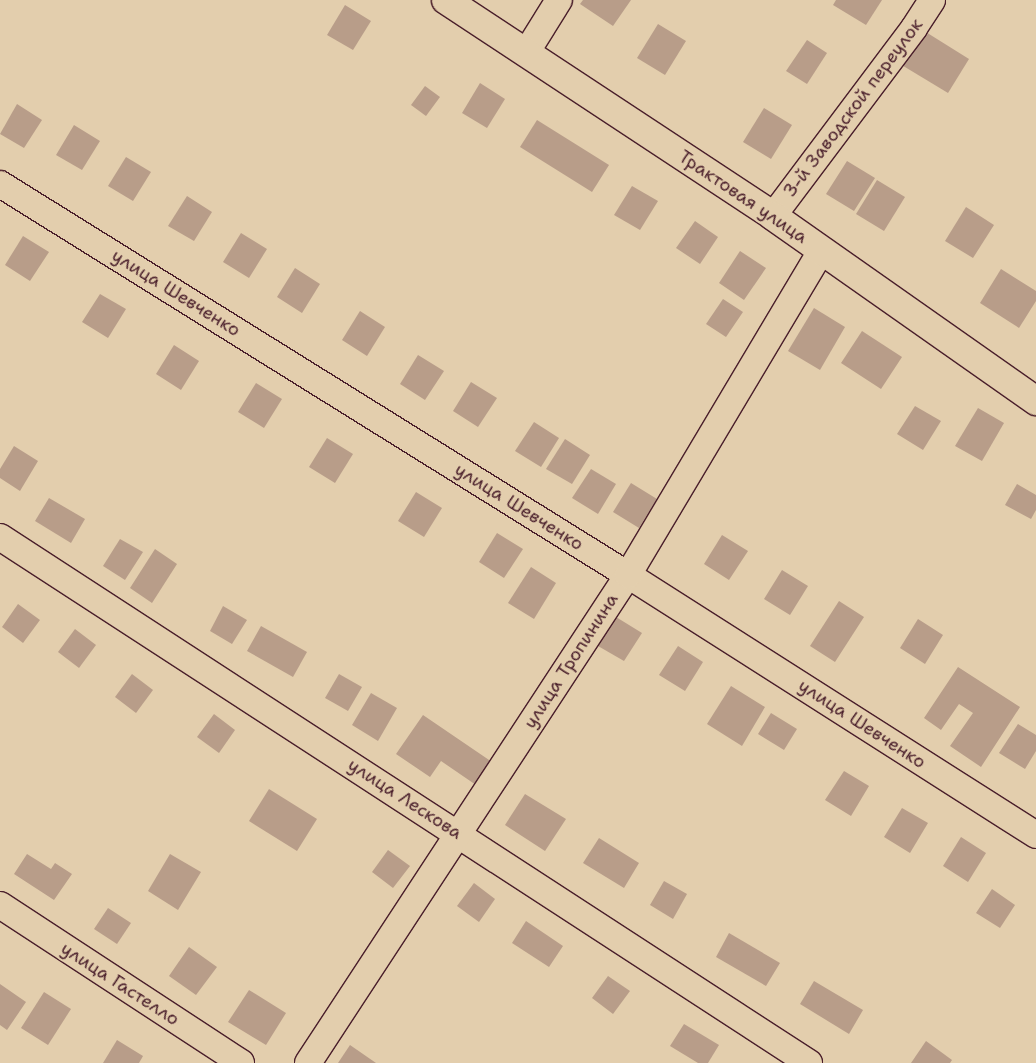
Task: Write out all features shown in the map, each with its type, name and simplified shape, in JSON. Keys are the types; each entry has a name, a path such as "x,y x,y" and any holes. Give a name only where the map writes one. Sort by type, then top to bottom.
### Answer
{"street":[{"name":"Трактовая улица","path":"446,0 773,216 1036,401"},
{"path":"526,53 559,0"},
{"name":"3-й Заводской переулок","path":"773,216 914,28 932,0"},
{"name":"улица Шевченко","path":"0,184 628,575 1036,835"},
{"name":"улица Тропинина","path":"308,1063 628,575 821,251"},
{"name":"улица Лескова","path":"0,537 459,833 809,1063"},
{"name":"улица Гастелло","path":"0,905 241,1063"}],"building":[{"path":"583,0 631,0 613,26 580,4"},
{"path":"836,0 882,0 866,25 833,5"},
{"path":"345,5 371,21 353,50 327,35"},
{"path":"658,24 686,41 665,75 637,58"},
{"path":"921,29 969,59 948,93 900,64"},
{"path":"807,40 827,53 807,84 786,71"},
{"path":"480,83 505,99 487,128 462,113"},
{"path":"425,86 440,97 426,116 411,105"},
{"path":"17,104 42,120 24,148 0,134"},
{"path":"764,108 792,125 771,159 743,142"},
{"path":"537,120 609,165 592,192 520,147"},
{"path":"74,125 100,141 82,170 56,155"},
{"path":"126,157 151,172 133,201 108,186"},
{"path":"847,161 875,178 854,211 826,194"},
{"path":"877,180 905,197 884,231 856,214"},
{"path":"632,186 658,201 640,230 614,215"},
{"path":"187,196 212,212 194,241 168,226"},
{"path":"966,207 994,225 973,258 945,241"},
{"path":"695,221 718,237 700,264 676,248"},
{"path":"241,233 267,249 249,278 223,262"},
{"path":"23,236 49,252 30,281 5,265"},
{"path":"740,251 766,268 744,300 719,283"},
{"path":"295,268 320,284 302,313 277,297"},
{"path":"1001,269 1036,291 1036,301 1019,328 980,303"},
{"path":"100,294 126,309 108,338 82,322"},
{"path":"723,299 743,312 726,337 706,324"},
{"path":"814,308 845,327 820,370 788,351"},
{"path":"360,311 385,327 367,356 342,340"},
{"path":"862,331 902,357 881,389 841,363"},
{"path":"174,345 199,361 181,390 156,374"},
{"path":"418,355 444,371 425,400 400,384"},
{"path":"471,382 497,398 478,427 453,411"},
{"path":"256,383 282,399 264,428 238,412"},
{"path":"915,406 941,421 923,450 897,434"},
{"path":"978,408 1004,423 982,461 955,446"},
{"path":"534,422 559,438 541,467 515,451"},
{"path":"327,438 353,454 335,483 309,467"},
{"path":"565,439 590,455 572,484 546,469"},
{"path":"14,446 38,461 20,491 0,478 0,469"},
{"path":"591,469 616,484 598,514 572,498"},
{"path":"631,483 657,499 639,528 613,512"},
{"path":"1017,484 1036,495 1036,510 1031,519 1005,505"},
{"path":"416,492 442,508 424,537 398,521"},
{"path":"49,498 85,519 71,543 35,521"},
{"path":"497,533 523,549 504,578 479,562"},
{"path":"722,535 748,551 729,580 704,564"},
{"path":"120,539 143,552 125,580 103,566"},
{"path":"155,549 177,564 152,603 130,588"},
{"path":"531,567 556,583 534,619 508,603"},
{"path":"782,570 808,586 790,615 764,599"},
{"path":"839,601 864,617 835,662 810,646"},
{"path":"18,604 40,620 23,643 2,627"},
{"path":"223,606 247,620 232,644 210,631"},
{"path":"616,617 642,633 624,661 598,646"},
{"path":"918,619 943,635 925,664 900,648"},
{"path":"261,626 307,652 293,677 247,651"},
{"path":"75,629 96,645 79,668 58,652"},
{"path":"678,646 703,662 685,691 659,675"},
{"path":"958,667 1020,707 981,767 950,746 973,713 959,704 941,730 924,718"},
{"path":"132,674 153,690 136,713 115,697"},
{"path":"339,674 362,687 348,711 325,698"},
{"path":"731,686 765,707 742,746 707,724"},
{"path":"371,693 397,708 378,741 352,725"},
{"path":"771,713 797,729 784,750 758,734"},
{"path":"214,714 235,730 219,753 197,737"},
{"path":"423,715 492,762 476,785 441,761 430,777 396,754"},
{"path":"1018,724 1036,735 1036,751 1025,769 999,753"},
{"path":"844,771 869,786 851,816 825,800"},
{"path":"269,789 317,819 297,851 249,821"},
{"path":"525,794 566,819 545,851 505,825"},
{"path":"902,808 928,823 910,853 884,837"},
{"path":"961,837 986,853 968,882 943,866"},
{"path":"599,838 639,863 624,888 583,863"},
{"path":"388,850 410,866 393,888 372,872"},
{"path":"27,854 51,869 55,863 72,874 54,900 14,874"},
{"path":"170,854 201,872 178,910 148,891"},
{"path":"664,881 687,894 673,919 650,905"},
{"path":"474,883 495,899 479,922 457,906"},
{"path":"992,889 1015,905 1000,928 976,913"},
{"path":"108,908 131,923 117,944 94,929"},
{"path":"526,921 563,946 549,967 512,943"},
{"path":"729,933 780,963 766,986 716,957"},
{"path":"189,947 217,967 196,995 169,976"},
{"path":"608,976 630,991 613,1014 592,998"},
{"path":"814,981 863,1010 849,1034 800,1004"},
{"path":"0,984 26,1002 7,1030 0,1025"},
{"path":"249,990 286,1013 266,1045 228,1022"},
{"path":"44,992 71,1009 48,1045 21,1028"},
{"path":"684,1024 719,1045 708,1063 698,1063 670,1046"},
{"path":"117,1040 143,1056 139,1063 103,1063"},
{"path":"926,1041 952,1060 950,1063 911,1063"},
{"path":"350,1045 376,1063 338,1063"}]}
